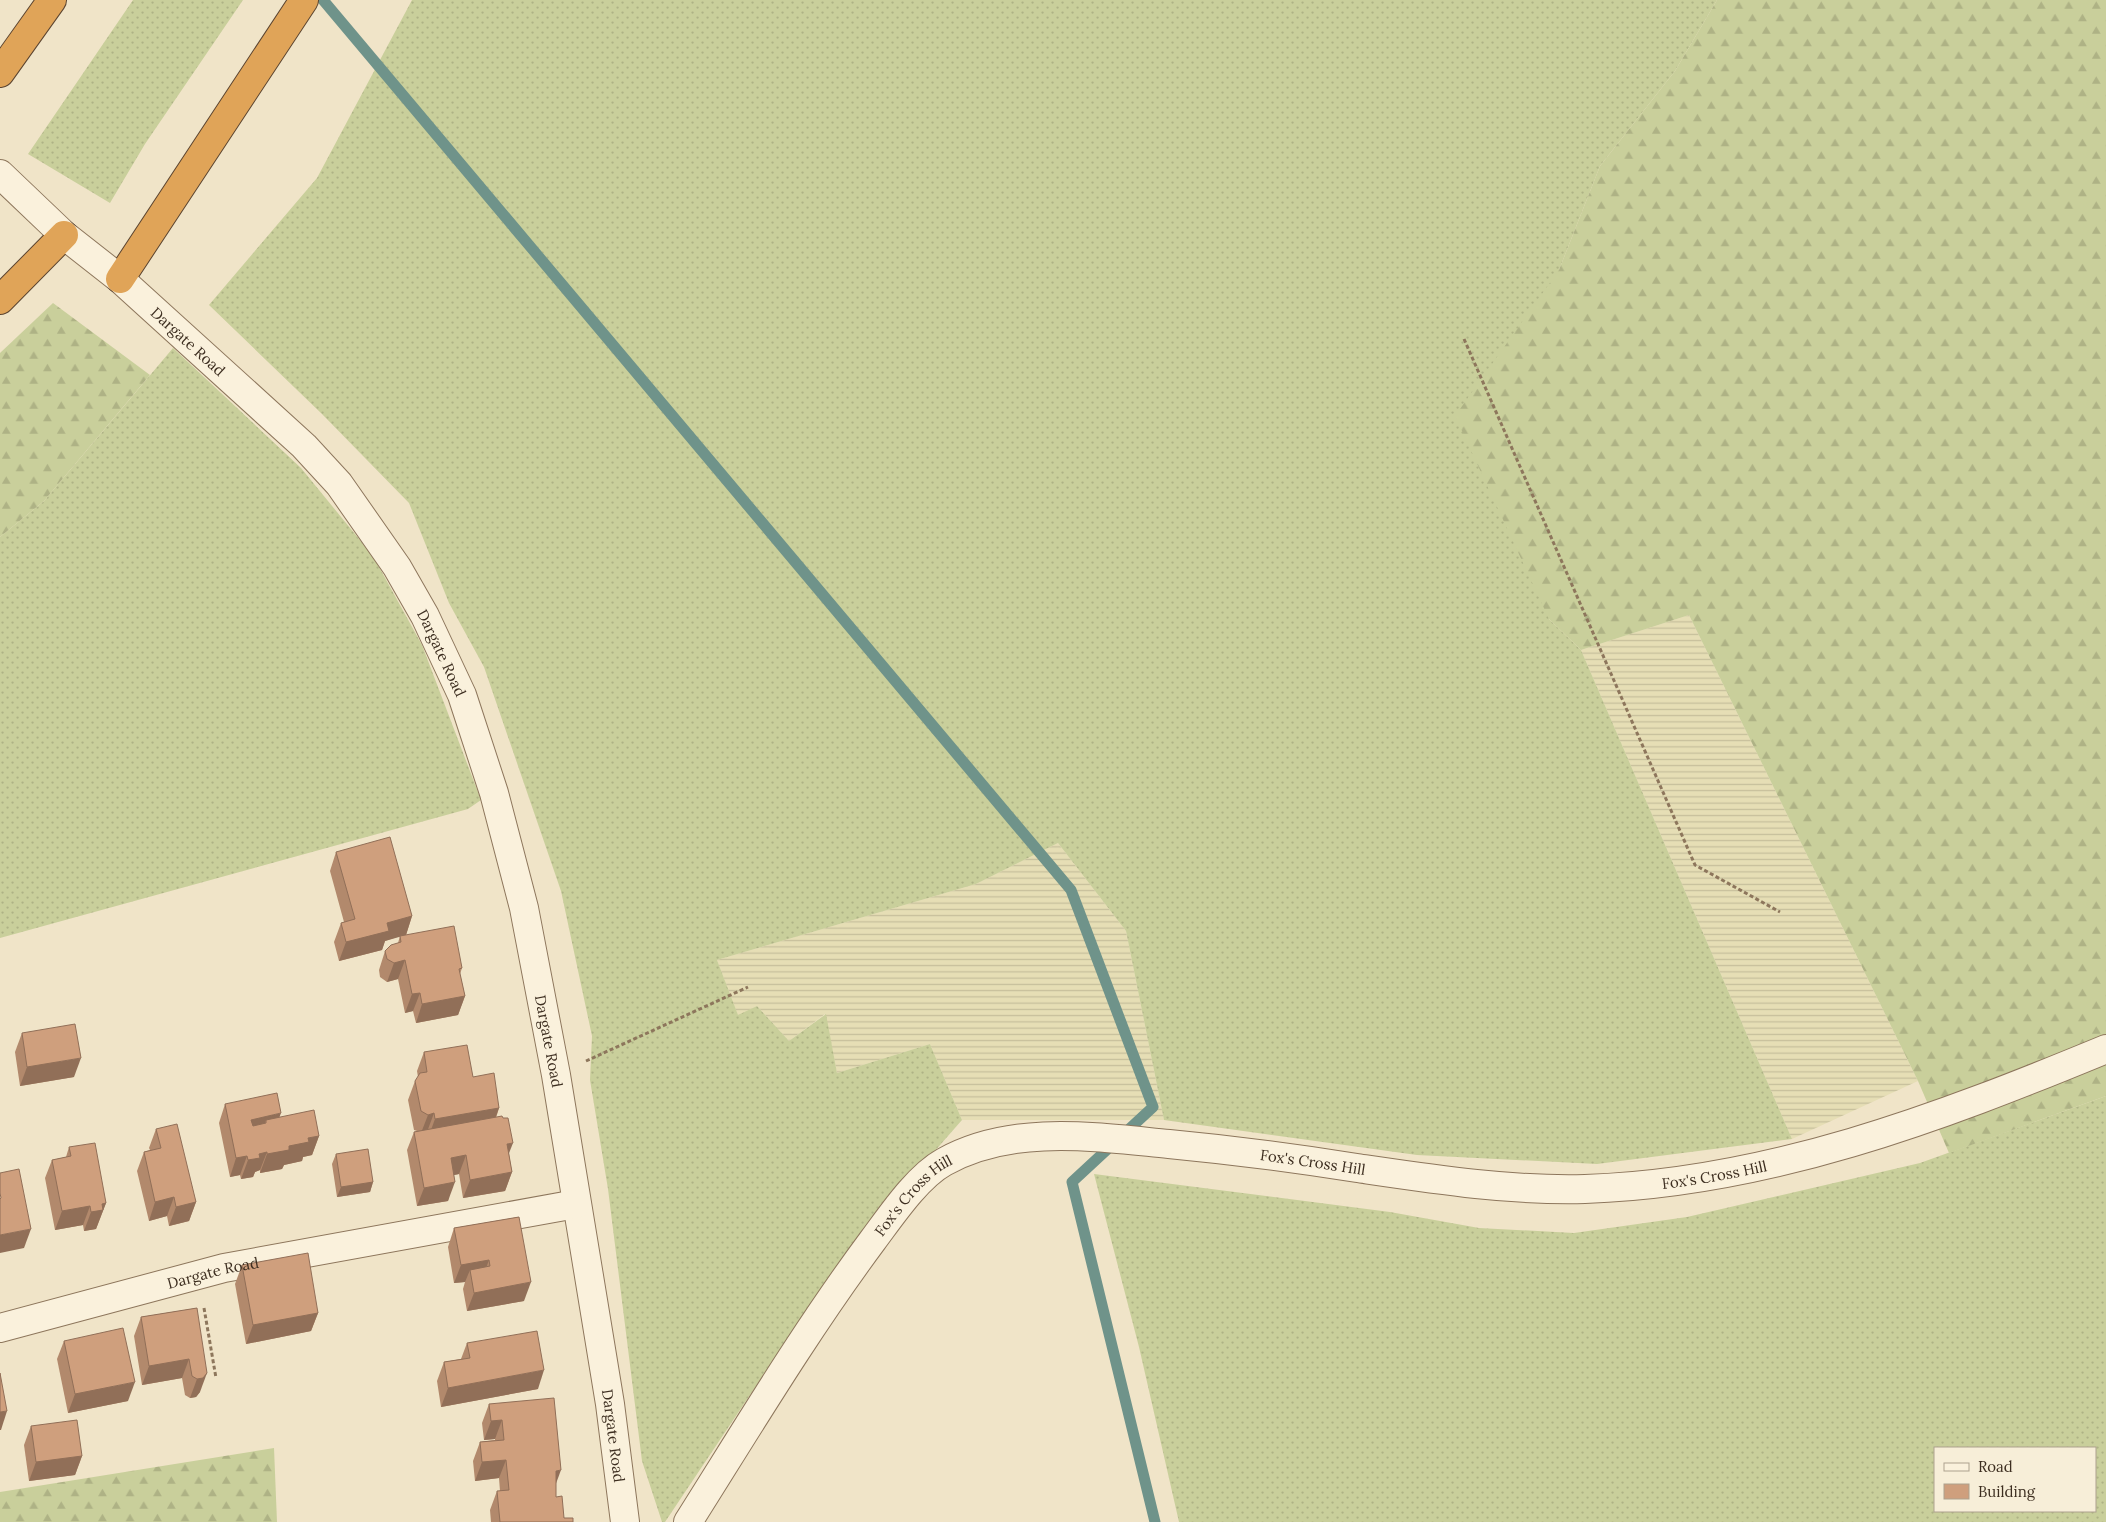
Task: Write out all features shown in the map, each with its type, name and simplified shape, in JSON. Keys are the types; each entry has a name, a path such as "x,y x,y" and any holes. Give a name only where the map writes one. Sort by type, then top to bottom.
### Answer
{"highway":[{"path":"0,73 52,0"},
{"path":"120,279 301,4"},
{"path":"0,300 64,235"}],"street":[{"name":"Dargate Road","path":"0,174 64,235 120,279 304,446 339,484 370,526 426,616 462,694 494,794 524,908 556,1075 610,1404 625,1522"},
{"name":"Fox's Cross Hill","path":"688,1522 796,1352 853,1268 903,1200 939,1164 975,1147 1022,1138 1068,1136 1253,1152 1503,1187 1584,1189 1670,1183 1763,1167 1884,1134 1992,1096 2106,1050"},
{"name":"Dargate Road","path":"0,1328 224,1268 576,1204"}],"path":[{"path":"1464,339 1695,865 1780,912"},
{"path":"556,1075 748,987"},
{"path":"198,1275 216,1378"}],"shaded area":[{"path":"1689,615 1918,1081 1792,1139 1581,650"},
{"path":"1058,843 1126,931 1164,1120 962,1120 930,1044 837,1073 825,1014 789,1041 757,1006 738,1016 717,960 976,884"}],"green space":[{"path":"133,0 243,0 145,144 110,203 28,154"},
{"path":"412,0 1717,0 1675,71 1600,166 1559,270 1549,619 1581,650 1792,1139 1597,1164 1417,1155 1164,1120 1126,931 1058,843 976,884 717,960 738,1015 757,1006 789,1041 826,1014 837,1073 930,1044 962,1120 869,1226 784,1344 665,1522 662,1522 642,1461 608,1189 590,1080 592,1036 561,891 484,667 449,603 409,503 322,414 209,305 317,178"},
{"path":"1717,0 2106,0 2106,1096 1949,1153 1918,1081 1689,615 1581,650 1549,619 1455,416 1559,270 1600,166 1675,71"},
{"path":"53,303 150,375 44,501 0,537 0,353"},
{"path":"173,348 301,468 373,556 422,645 481,800 468,809 0,938 0,537 44,501"},
{"path":"2106,1096 2106,1522 1179,1522 1139,1347 1094,1174 1390,1212 1479,1228 1574,1233 1687,1217 1920,1163"},
{"path":"274,1448 277,1522 0,1522 0,1492"}],"building":[{"path":"390,837 412,916 387,923 389,931 346,942 341,923 355,919 336,852"},
{"path":"454,926 462,968 459,969 465,996 422,1004 420,993 412,994 405,960 394,963 387,959 385,951 391,945 401,942 400,936"},
{"path":"75,1024 81,1058 27,1067 22,1033"},
{"path":"467,1045 473,1077 494,1073 499,1108 435,1119 434,1113 428,1115 421,1111 415,1081 420,1073 427,1072 424,1052"},
{"path":"277,1093 281,1113 251,1120 253,1126 266,1123 266,1120 314,1110 319,1136 308,1138 309,1142 289,1146 289,1150 259,1154 260,1158 248,1160 247,1156 236,1158 225,1104"},
{"path":"502,1116 503,1118 508,1118 513,1143 507,1144 512,1172 470,1180 466,1155 451,1158 455,1182 424,1188 414,1132"},
{"path":"177,1124 196,1202 176,1207 174,1197 155,1202 144,1152 161,1148 156,1129"},
{"path":"95,1143 106,1203 102,1204 103,1210 91,1212 90,1206 62,1211 52,1160 71,1156 69,1147"},
{"path":"368,1149 373,1182 341,1187 336,1154"},
{"path":"19,1169 31,1229 0,1235 0,1173"},
{"path":"519,1217 531,1282 474,1293 470,1270 490,1266 489,1260 461,1265 454,1228"},
{"path":"308,1253 318,1313 253,1325 242,1265"},
{"path":"197,1308 207,1373 203,1378 197,1379 192,1376 189,1359 149,1366 141,1317"},
{"path":"123,1328 135,1382 75,1394 64,1341"},
{"path":"537,1331 544,1370 448,1388 444,1362 470,1358 467,1343"},
{"path":"0,1373 7,1411 0,1412"},
{"path":"554,1398 561,1470 556,1471 556,1497 562,1496 564,1518 573,1518 573,1522 500,1522 497,1491 509,1490 506,1460 482,1462 480,1442 504,1440 502,1420 491,1421 489,1404"},
{"path":"77,1420 82,1456 36,1462 31,1426"}],"waterway":[{"path":"323,0 1071,890 1153,1107 1072,1182 1155,1522"}]}
